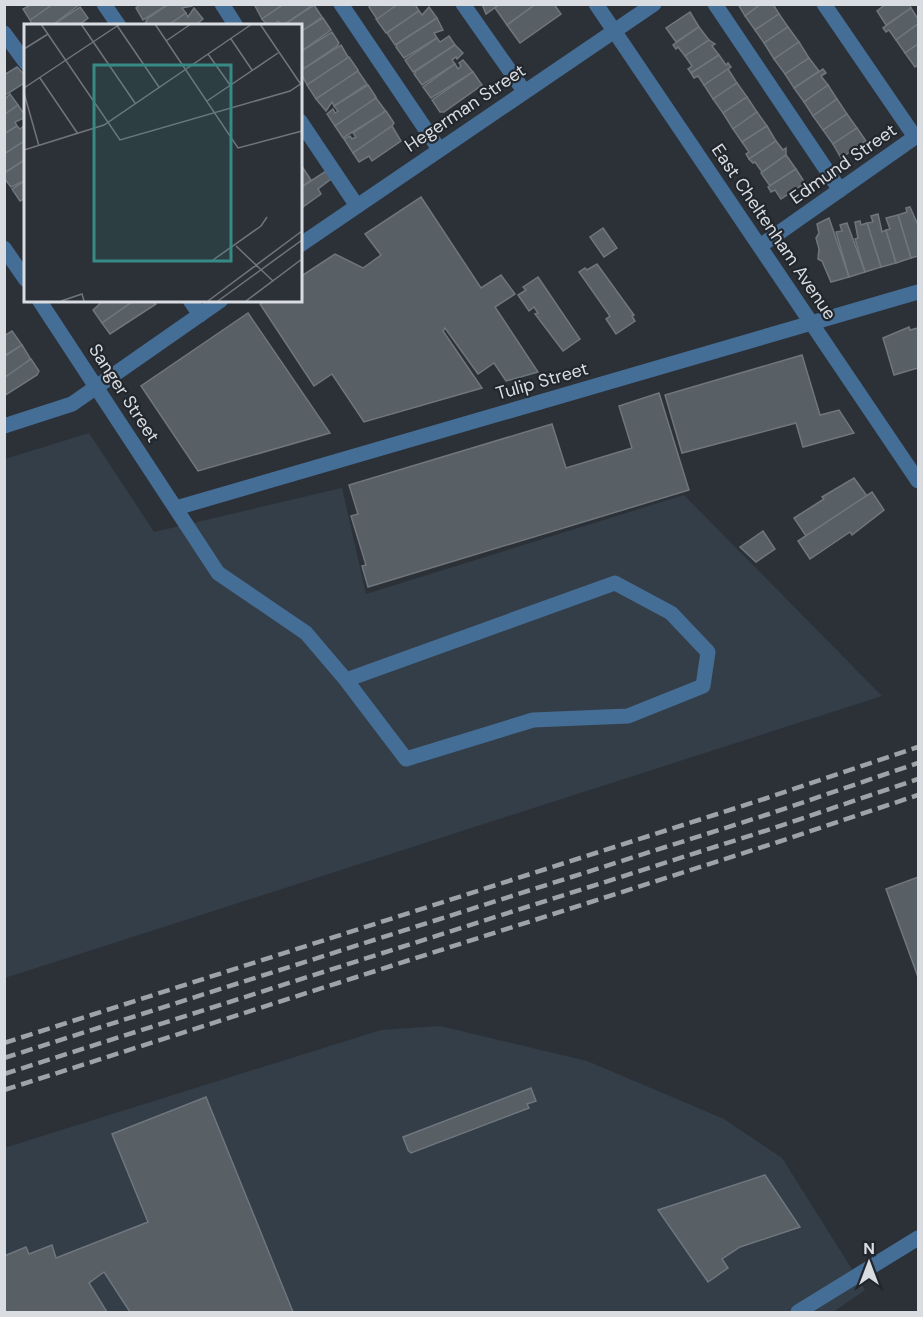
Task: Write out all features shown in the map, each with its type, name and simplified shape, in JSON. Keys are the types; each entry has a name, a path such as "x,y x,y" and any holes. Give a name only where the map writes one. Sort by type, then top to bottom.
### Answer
{"street":[{"path":"105,4 118,24"},
{"path":"222,4 235,24"},
{"path":"341,4 439,149"},
{"path":"463,4 524,91"},
{"name":"East Cheltenham Avenue","path":"597,4 918,482"},
{"name":"Hegerman Street","path":"302,244 654,4"},
{"path":"715,4 840,190"},
{"path":"824,4 917,136"},
{"path":"4,33 24,60"},
{"path":"302,124 357,206"},
{"name":"Edmund Street","path":"760,246 917,136"},
{"path":"4,248 24,277"},
{"name":"Tulip Street","path":"176,508 918,292"},
{"name":"Sanger Street","path":"40,302 218,573 306,633 346,680 406,759 533,720 628,716 703,686 708,652 671,613 615,583 346,680"},
{"path":"191,302 200,315"},
{"path":"4,426 72,404 218,302"},
{"path":"800,1311 918,1238"}],"shaded area":[{"path":"89,433 154,532 342,488 366,594 684,495 882,696 5,978 5,459"},
{"path":"440,1026 587,1061 724,1119 782,1158 865,1290 833,1312 5,1312 4,1148 381,1030"}],"building":[{"path":"32,4 53,4 30,20 23,9"},
{"path":"53,4 79,5 54,24 32,24 30,20"},
{"path":"141,4 169,4 143,20 136,8"},
{"path":"169,4 191,4 192,6 182,8 186,13 170,24 145,24 147,19"},
{"path":"254,4 284,4 262,19"},
{"path":"284,4 310,4 311,6 285,24 278,21 275,24 266,24 262,19"},
{"path":"372,4 398,4 377,19 369,7"},
{"path":"398,4 419,4 416,6 419,11 386,33 376,19"},
{"path":"482,4 500,4 486,14"},
{"path":"500,4 536,4 507,25 495,8"},
{"path":"536,4 554,4 561,14 520,43 507,25"},
{"path":"738,4 761,4 745,16"},
{"path":"761,4 773,4 779,14 755,30 745,16"},
{"path":"886,4 909,4 911,8 886,25 877,11"},
{"path":"314,5 322,17 302,31 302,24 285,24"},
{"path":"80,7 88,18 80,24 54,24"},
{"path":"429,7 437,18 395,45 387,33 419,11 422,15"},
{"path":"194,8 203,19 197,24 170,24 186,13 188,17"},
{"path":"911,8 918,19 918,24 896,40 889,30 886,32 883,28"},
{"path":"690,12 699,27 676,42 666,28"},
{"path":"779,14 788,27 764,43 755,30"},
{"path":"323,18 331,30 302,51 302,31"},
{"path":"437,18 443,30 434,33 437,38 404,58 396,47 397,44"},
{"path":"918,24 918,44 905,53 896,40"},
{"path":"699,27 709,40 685,56 678,47 676,49 673,45"},
{"path":"788,27 799,42 774,59 764,43"},
{"path":"332,32 339,43 302,70 302,51"},
{"path":"449,36 455,45 413,72 405,60 437,38 440,42"},
{"path":"709,40 715,44 712,46 719,55 691,73 688,69 692,66 685,56"},
{"path":"799,42 809,58 785,74 774,59"},
{"path":"918,44 918,65 915,67 905,53"},
{"path":"341,45 348,57 307,85 302,70"},
{"path":"455,45 463,53 457,59 456,57 452,60 455,64 422,85 414,74 416,71"},
{"path":"719,55 726,65 728,63 731,67 704,85 698,76 694,78 691,73"},
{"path":"349,57 358,70 356,73 316,99 307,85"},
{"path":"809,58 819,71 794,88 785,74"},
{"path":"463,60 473,72 431,98 423,87 455,64 458,69 461,66 459,63"},
{"path":"17,67 24,74 24,83 4,96 4,75"},
{"path":"728,69 737,83 713,99 704,85"},
{"path":"823,69 826,73 821,76 828,85 804,102 794,88"},
{"path":"358,71 367,84 334,106 332,102 326,111 316,99"},
{"path":"473,72 482,85 444,112 440,112 432,100"},
{"path":"737,83 747,97 723,113 713,99"},
{"path":"368,85 376,97 374,100 335,126 327,114 333,109 335,113 338,111 334,106"},
{"path":"828,85 837,99 813,116 804,102"},
{"path":"10,94 18,105 4,115 4,100"},
{"path":"747,97 757,112 733,129 723,113"},
{"path":"376,98 385,110 383,113 343,138 335,126"},
{"path":"837,99 847,114 823,130 813,116"},
{"path":"18,105 24,118 15,122 17,126 4,134 4,115"},
{"path":"386,111 394,123 392,126 353,153 344,139 350,136 352,139 356,137 353,133"},
{"path":"757,112 767,126 742,142 733,129"},
{"path":"847,114 857,128 833,144 823,130"},
{"path":"17,126 20,129 24,126 24,141 4,154 4,134"},
{"path":"392,126 401,141 372,161 369,156 359,162 353,153"},
{"path":"767,126 776,141 749,159 746,154 749,152 742,142"},
{"path":"857,128 866,141 841,158 833,144"},
{"path":"24,141 24,160 4,173 4,154"},
{"path":"776,141 783,150 786,148 786,155 762,172 755,162 749,159"},
{"path":"786,155 796,169 770,186 761,173"},
{"path":"24,160 24,181 11,187 4,178 5,173"},
{"path":"302,169 311,180 302,187"},
{"path":"796,169 805,183 781,199 775,190 771,192 768,187"},
{"path":"326,171 331,179 318,189 321,194 302,208 302,187"},
{"path":"24,181 24,199 20,201 12,189"},
{"path":"421,197 481,288 501,275 515,294 495,307 538,372 506,381 494,363 478,374 445,328 443,331 482,388 364,422 332,374 314,386 260,304 263,302 302,302 302,276 335,254 363,268 381,255 365,234"},
{"path":"910,207 918,225 918,256 911,258 898,215 907,212 906,208"},
{"path":"878,214 882,232 886,230 896,263 881,267 867,223 873,222 871,216"},
{"path":"898,215 911,258 896,263 886,230 890,229 886,218"},
{"path":"829,218 849,277 831,282 822,261 818,259 819,249 816,238 819,233 817,224"},
{"path":"860,221 861,225 867,223 881,267 865,272 855,239 858,238 855,222"},
{"path":"847,223 865,272 849,277 836,232 842,231 840,225"},
{"path":"603,228 617,248 604,257 590,237"},
{"path":"597,264 634,315 632,316 635,321 616,334 606,319 610,316 579,272"},
{"path":"538,277 580,339 563,351 535,314 538,313 534,307 529,311 518,295 526,290 523,287"},
{"path":"102,302 132,302 102,323 93,310"},
{"path":"132,302 154,302 156,304 110,334 102,323"},
{"path":"248,313 330,433 198,471 141,386"},
{"path":"909,327 910,330 918,328 918,368 894,375 883,338"},
{"path":"12,331 22,345 4,356 4,336"},
{"path":"22,345 30,358 28,362 4,378 4,357"},
{"path":"802,355 820,415 839,410 854,433 803,447 796,423 682,453 665,395"},
{"path":"31,359 39,371 37,375 4,396 4,378"},
{"path":"659,393 689,490 368,587 362,566 366,565 351,516 358,514 349,485 552,424 566,468 632,448 619,406"},
{"path":"854,478 867,496 806,536 794,518 824,499 822,497"},
{"path":"872,492 884,510 852,535 850,532 810,559 798,541"},
{"path":"763,531 775,549 756,562 740,547"},
{"path":"918,877 918,977 886,889"},
{"path":"531,1088 536,1101 527,1104 529,1108 411,1153 408,1150 403,1137"},
{"path":"206,1097 293,1312 130,1312 104,1272 89,1283 107,1312 4,1312 4,1256 26,1247 29,1254 52,1245 56,1258 148,1222 112,1134"},
{"path":"765,1175 800,1227 740,1247 722,1259 728,1268 708,1282 658,1210"}],"railway":[{"path":"4,1043 764,799 918,747"},
{"path":"4,1058 769,814 918,763"},
{"path":"4,1074 774,828 918,779"},
{"path":"4,1090 918,795"}]}
